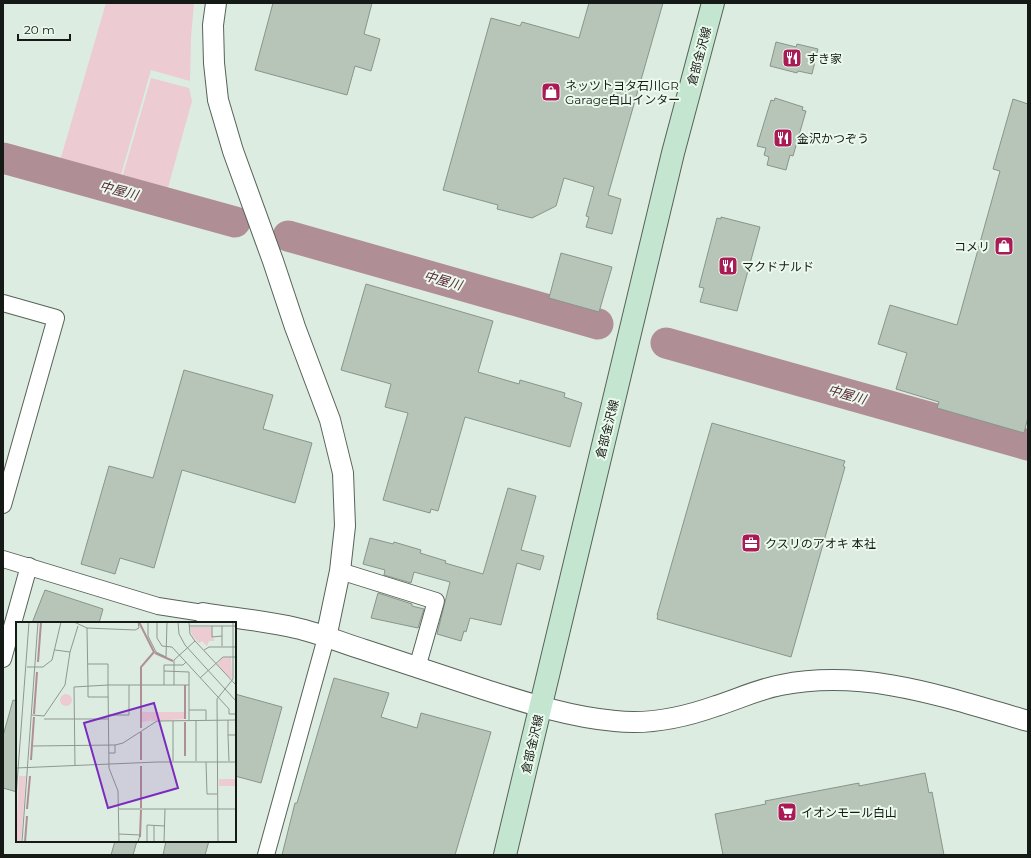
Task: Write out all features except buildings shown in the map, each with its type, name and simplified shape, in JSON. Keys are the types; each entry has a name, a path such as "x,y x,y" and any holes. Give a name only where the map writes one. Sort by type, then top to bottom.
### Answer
{"main road":[{"name":"倉部金沢線","path":"505,855 634,322 673,152 713,3"}],"street":[{"path":"216,3 213,25 214,63 218,100 233,151 295,327 330,420 343,473 345,526 340,572 326,638 266,855"},
{"path":"3,303 56,318 3,505"},
{"path":"3,559 158,606 297,628 541,708 589,718 619,722 648,721 681,716 715,707 759,691 782,685 811,680 840,679 872,681 904,687 1028,721"},
{"path":"3,659 29,566"},
{"path":"340,572 436,601 417,668"}],"shaded area":[{"path":"106,3 194,3 191,37 190,81 151,70 120,178 60,161"},
{"path":"151,78 189,88 192,101 167,191 122,178"}],"waterway":[{"name":"中屋川","path":"3,158 235,222"},
{"name":"中屋川","path":"288,236 598,324"},
{"name":"中屋川","path":"666,343 1028,445"}],"place":[{"name":"すき家","path":"792,58"},
{"name":"ネッツトヨタ石川GR Garage白山インター","path":"551,92"},
{"name":"金沢かつぞう","path":"783,138"},
{"name":"コメリ","path":"1004,246"},
{"name":"マクドナルド","path":"728,266"},
{"name":"クスリのアオキ 本社","path":"751,543"},
{"name":"イオンモール白山","path":"787,812"}]}
